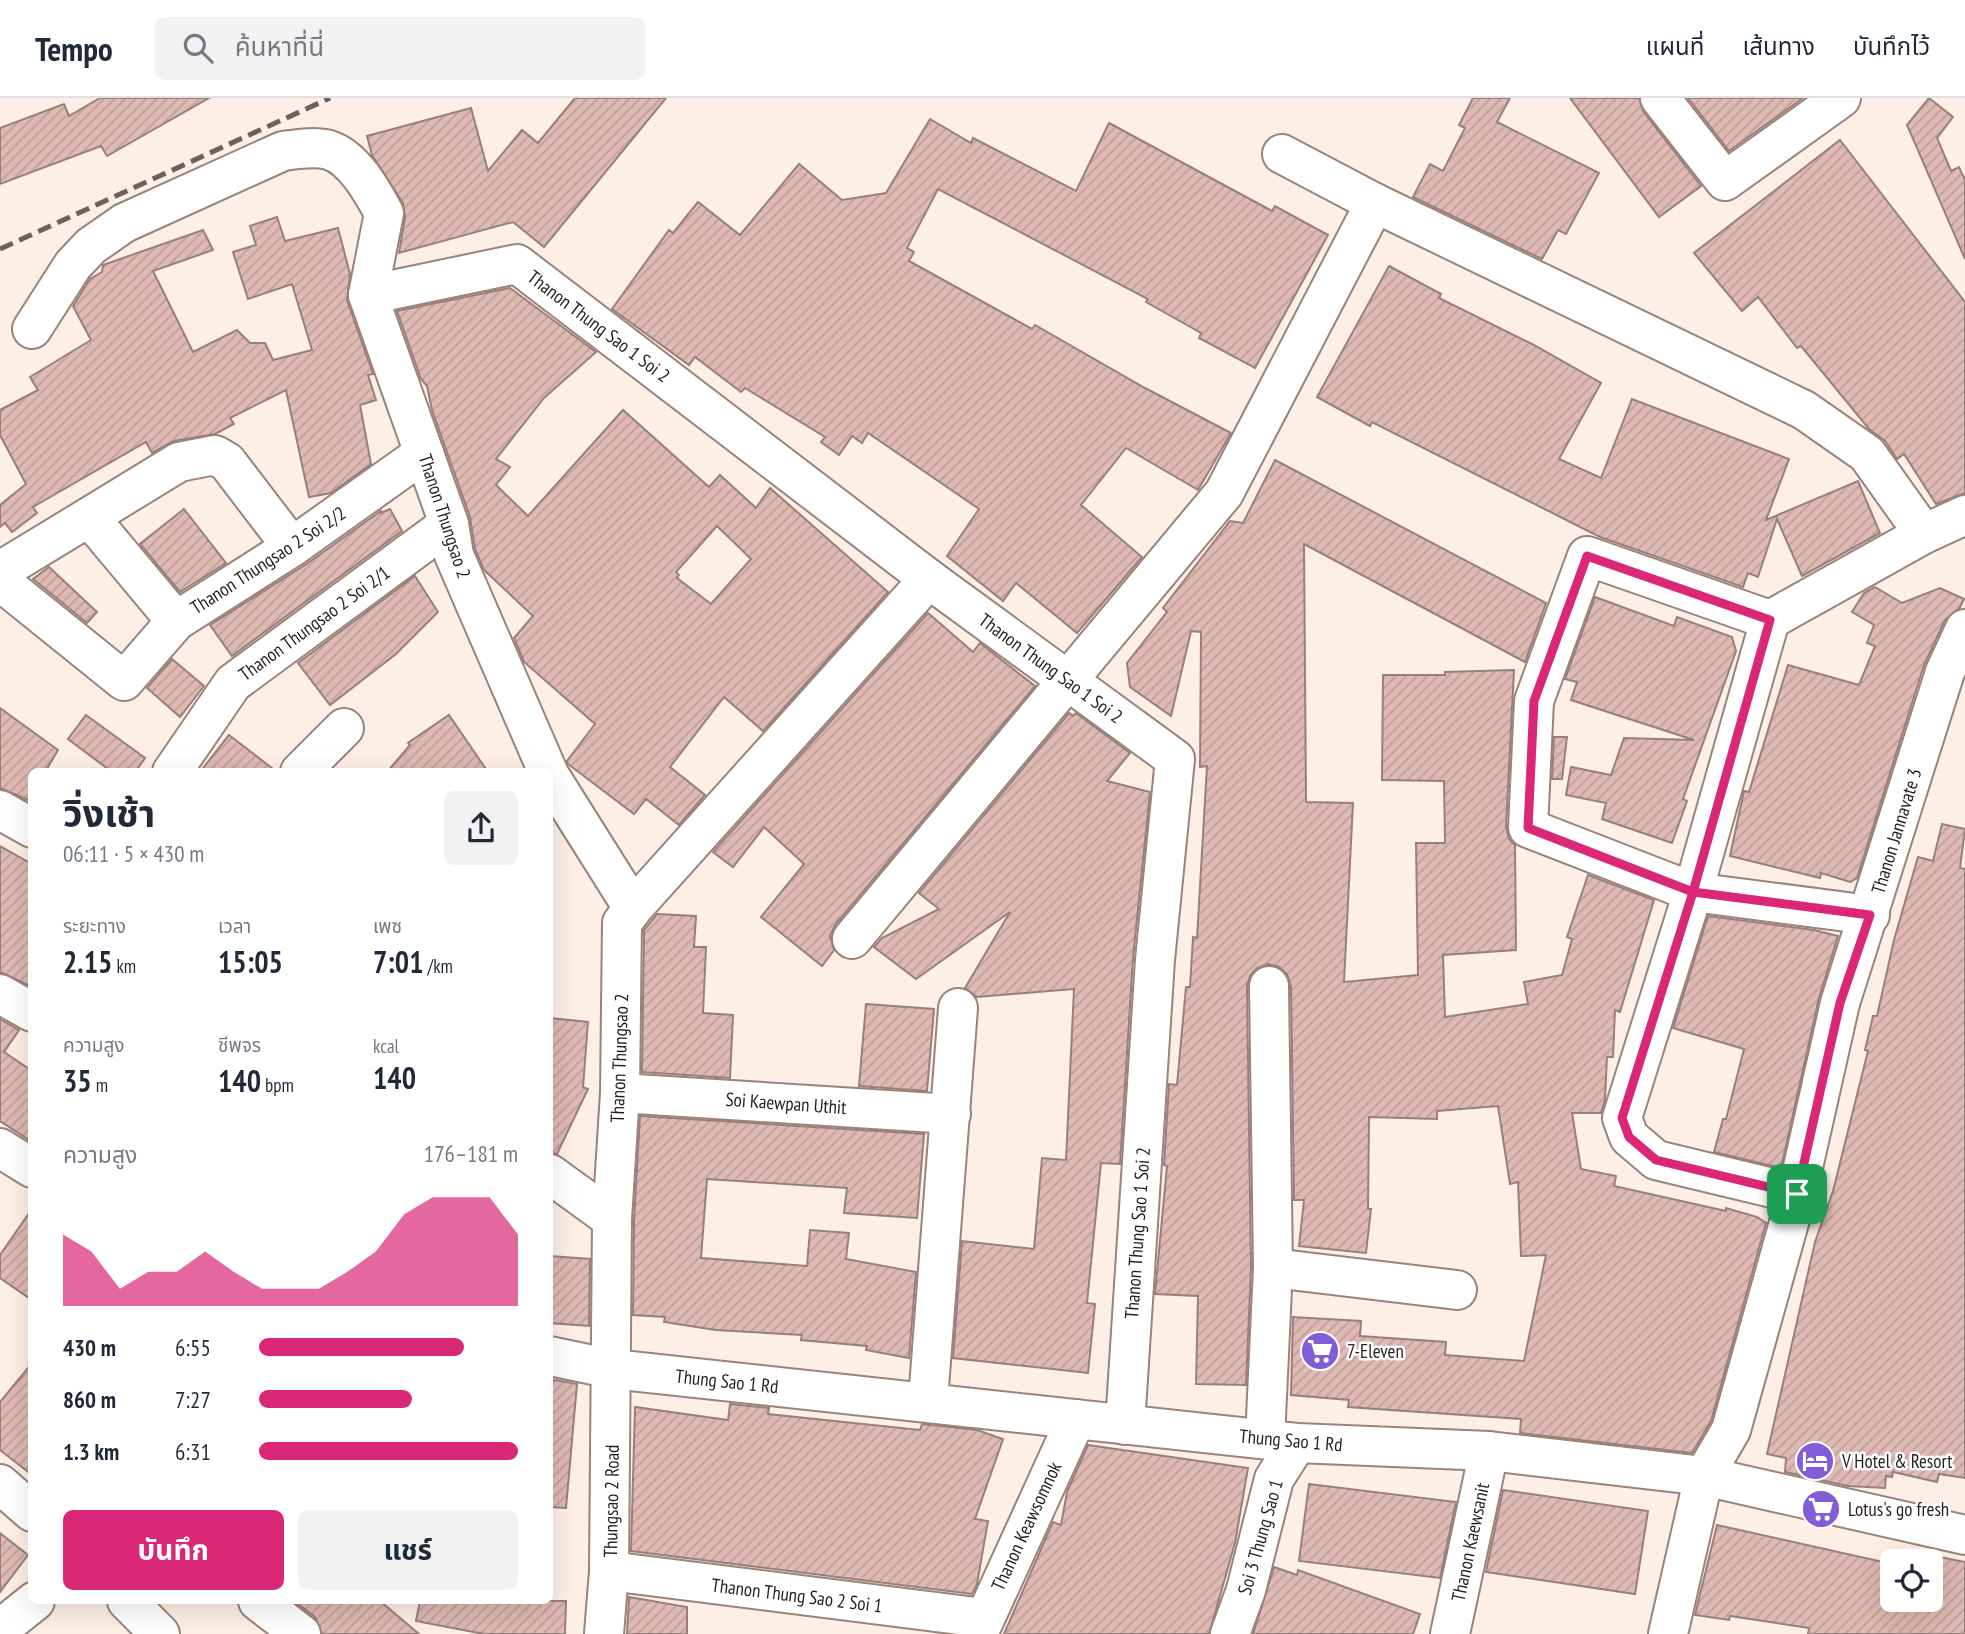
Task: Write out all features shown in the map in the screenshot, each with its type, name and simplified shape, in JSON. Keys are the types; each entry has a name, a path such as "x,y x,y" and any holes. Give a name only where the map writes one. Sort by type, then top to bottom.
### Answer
{"street":[{"path":"1660,98 1724,181 1841,98"},
{"path":"32,329 73,265 91,246 124,223 284,151 309,148 330,150 348,164 369,186 384,213 368,295"},
{"path":"1282,154 1375,203 1804,411 1833,428 1867,454 1924,534"},
{"path":"852,939 1066,678 1224,493 1375,203"},
{"name":"Thanon Thung Sao 1 Soi 2","path":"368,295 517,264 929,579 1175,759 1154,960 1125,1425"},
{"name":"Thanon Thungsao 2","path":"368,295 449,524 454,555 544,768"},
{"name":"Thanon Thungsao 2 Soi 2/2","path":"0,581 124,681 176,621 292,547 424,453"},
{"path":"0,571 179,462 215,455 227,463 292,547"},
{"path":"1797,1194 1656,1160 1629,1137 1622,1118 1693,892 1770,620 1924,534 1965,515"},
{"path":"89,517 176,621"},
{"name":"Thanon Thungsao 2 Soi 2/1","path":"175,768 233,683 449,524"},
{"path":"1770,620 1587,556 1534,701 1528,828 1693,892 1870,915"},
{"path":"633,908 929,579"},
{"name":"Thanon Jannavate 3","path":"1668,1634 1704,1476 1731,1430 1797,1194 1840,1003 1945,672 1965,629"},
{"path":"304,768 344,728"},
{"name":"Thanon Thungsao 2","path":"553,786 633,908 622,923 620,1093 612,1219 612,1369"},
{"path":"0,810 28,826"},
{"path":"1269,986 1273,1268 1281,1441"},
{"path":"0,993 28,1010"},
{"path":"928,1401 958,1008"},
{"name":"Soi Kaewpan Uthit","path":"620,1093 951,1114"},
{"path":"0,1147 28,1165"},
{"path":"553,1176 612,1219"},
{"path":"1273,1268 1457,1290"},
{"name":"Thung Sao 1 Rd","path":"553,1357 612,1369 928,1401 1125,1425 1281,1441 1489,1451 1704,1476 1965,1535"},
{"name":"Thungsao 2 Road","path":"604,1634 610,1571 612,1369"},
{"name":"Thanon Keawsomnok","path":"981,1626 1076,1419"},
{"name":"Soi 3 Thung Sao 1","path":"1230,1634 1246,1590 1281,1441"},
{"name":"Thanon Kaewsanit","path":"1450,1634 1489,1451"},
{"path":"0,1484 28,1508"},
{"name":"Thanon Thung Sao 2 Soi 1","path":"610,1571 981,1626"},
{"path":"0,1629 31,1604"},
{"path":"130,1604 160,1634"},
{"path":"262,1604 301,1634"}],"building":[{"path":"100,98 209,98 107,156 101,146 0,184 0,128 64,104 69,116"},
{"path":"575,98 666,98 544,247 513,222 399,253 405,217 403,203 372,155 367,136 471,108 488,171 522,130 538,143"},
{"path":"1473,98 1510,98 1497,122 1599,173 1566,234 1558,230 1542,259 1413,197 1430,164 1443,171 1465,128 1459,125"},
{"path":"1570,98 1639,98 1643,111 1701,186 1659,217"},
{"path":"1688,98 1803,98 1729,151"},
{"path":"1929,98 1953,117 1937,138 1951,171 1959,167 1965,180 1965,259 1907,125"},
{"path":"930,119 971,143 973,138 1076,191 1109,123 1272,211 1275,206 1328,235 1255,368 1199,338 1201,333 1146,302 1148,299 938,189 907,248 914,252 909,261 1032,329 1035,325 1231,433 1198,490 1126,448 1081,505 1142,557 1077,633 1016,583 1003,601 947,556 979,509 868,433 862,443 852,436 839,455 821,442 825,437 745,388 741,392 695,357 689,365 612,309 669,230 673,233 698,202 740,235 799,164 842,200 886,193"},
{"path":"1840,140 1965,302 1965,493 1936,504 1904,454 1897,459 1885,441 1869,429 1801,346 1797,348 1758,297 1742,311 1694,253"},
{"path":"277,217 285,241 338,228 350,274 347,300 373,374 368,375 376,400 360,405 371,464 331,493 309,497 286,390 230,418 234,424 215,434 174,441 152,453 146,442 33,507 37,513 12,532 5,523 0,527 0,505 26,484 0,435 0,410 38,390 30,377 91,340 73,306 90,279 102,272 103,265 203,230 213,250 153,271 193,352 237,330 250,343 265,343 273,360 312,350 292,284 248,299 233,252 256,245 250,226"},
{"path":"1389,266 1441,294 1439,298 1532,344 1601,383 1559,459 1601,478 1632,399 1789,459 1766,520 1858,481 1880,533 1802,576 1777,519 1758,577 1748,573 1743,587 1600,537 1372,422 1370,426 1317,397"},
{"path":"510,288 596,352 544,398 496,459 510,467 496,485 528,516 623,410 709,487 720,475 756,508 770,488 888,592 763,731 724,697 670,767 705,795 679,825 646,799 634,814 568,764 567,761 595,724 524,662 514,638 533,616 484,570 475,549 470,517 432,410 427,386 421,379 397,311","holes":["717,526 751,559 711,604 677,578 679,575 676,572"]},
{"path":"1275,460 1546,603 1525,662 1304,544 1306,802 1353,803 1344,982 1418,975 1416,843 1445,843 1444,781 1382,780 1383,675 1445,675 1445,672 1514,670 1506,827 1509,839 1515,845 1516,950 1443,955 1445,1017 1528,1004 1524,982 1562,975 1572,939 1567,937 1588,875 1654,900 1620,1012 1615,1010 1613,1057 1607,1057 1605,1099 1601,1113 1572,1113 1581,1169 1616,1176 1614,1186 1726,1211 1726,1208 1757,1217 1766,1223 1711,1421 1692,1453 1520,1433 1521,1419 1348,1407 1349,1400 1291,1395 1293,1317 1361,1321 1360,1336 1446,1342 1445,1355 1524,1361 1546,1255 1521,1256 1518,1182 1510,1184 1498,1106 1437,1111 1437,1119 1369,1117 1368,1209 1371,1209 1366,1253 1299,1246 1304,1200 1294,1200 1291,986 1287,974 1279,967 1268,964 1257,968 1250,976 1247,986 1251,1268 1246,1385 1196,1384 1198,1296 1155,1294 1167,1166 1164,1165 1169,1084 1177,1085 1186,987 1190,987 1193,937 1197,938 1207,766 1200,767 1201,632 1191,631 1171,716 1130,687 1127,663 1167,612 1163,608 1230,521 1243,523"},
{"path":"184,509 226,563 180,592 140,544"},
{"path":"390,509 402,531 232,656 210,625 305,565 381,511"},
{"path":"49,567 97,612 87,623 33,579"},
{"path":"415,576 438,612 396,654 330,705 298,663"},
{"path":"1875,587 1902,603 1940,588 1964,599 1959,609 1945,620 1924,665 1857,878 1850,882 1821,873 1820,878 1730,856 1744,791 1749,792 1788,665 1859,685 1875,646 1867,643 1874,625 1852,612 1864,593"},
{"path":"1595,597 1674,626 1677,617 1732,637 1736,651 1683,799 1687,801 1672,843 1602,819 1606,803 1566,795 1571,767 1611,775 1624,738 1694,740 1571,700 1577,682 1565,679"},
{"path":"928,613 973,652 980,643 1035,686 835,925 830,936 834,950 822,966 761,917 804,864 764,827 733,867 713,852"},
{"path":"172,659 204,686 180,717 147,688"},
{"path":"0,708 58,750 47,768 28,768 28,800 0,788"},
{"path":"1069,713 1073,716 1076,713 1130,753 1107,781 1150,792 1133,958 1120,1164 1101,1163 1087,1303 1095,1304 1088,1373 953,1358 962,1241 1034,1249 1042,1158 1066,1160 1074,989 977,997 965,988 1010,912 916,979 874,947 882,938 939,909 919,893"},
{"path":"86,715 145,758 138,768 107,768 68,739"},
{"path":"449,715 485,768 390,768 410,745 408,743"},
{"path":"229,735 272,768 203,768"},
{"path":"1554,737 1567,737 1562,779 1552,779"},
{"path":"1942,824 1965,829 1960,868 1965,869 1965,1478 1939,1474 1937,1482 1893,1472 1892,1477 1886,1476 1885,1488 1848,1486 1785,1472 1786,1458 1767,1454 1815,1242 1833,1191 1868,1051 1865,1050 1873,1016 1877,1016 1894,940 1918,857 1933,861"},
{"path":"0,846 28,862 28,985 0,972"},
{"path":"657,914 696,916 694,947 706,947 703,1013 733,1015 730,1078 642,1072 644,930"},
{"path":"1708,916 1814,930 1838,936 1819,998 1781,1168 1714,1152 1723,1119 1726,1119 1744,1049 1673,1028"},
{"path":"866,1004 934,1009 927,1091 859,1086"},
{"path":"553,1018 588,1022 583,1087 588,1089 557,1154 553,1153"},
{"path":"0,1019 19,1030 4,1052 28,1068 28,1139 0,1121"},
{"path":"640,1116 924,1134 917,1218 844,1213 847,1188 707,1179 701,1258 807,1266 810,1230 849,1233 846,1259 916,1272 909,1358 866,1350 867,1346 801,1340 802,1335 716,1330 664,1322 665,1317 633,1315 634,1220"},
{"path":"28,1215 28,1297 0,1278 0,1255"},
{"path":"553,1256 590,1259 589,1326 553,1323"},
{"path":"28,1368 28,1472 0,1450 0,1402"},
{"path":"553,1380 577,1384 566,1508 553,1507"},
{"path":"730,1404 769,1408 768,1414 920,1430 922,1424 977,1430 1003,1439 975,1519 988,1521 977,1584 972,1594 631,1551 635,1407 728,1420"},
{"path":"1088,1445 1248,1468 1235,1543 1209,1634 1004,1634 1053,1522 1061,1525 1067,1492"},
{"path":"1309,1484 1456,1502 1440,1578 1299,1561"},
{"path":"1503,1490 1648,1511 1635,1594 1486,1572"},
{"path":"1717,1525 1880,1561 1880,1612 1943,1612 1943,1558 1965,1562 1965,1634 1808,1634 1809,1628 1730,1616 1729,1620 1695,1615"},
{"path":"0,1533 28,1555 0,1592"},
{"path":"1274,1567 1297,1575 1298,1570 1420,1614 1413,1634 1253,1634"},
{"path":"629,1597 687,1607 687,1634 627,1634"},
{"path":"553,1601 566,1601 565,1634 484,1634 416,1621 419,1604 553,1604"},
{"path":"298,1604 384,1604 419,1634 322,1634 315,1617"}],"railway":[{"path":"0,249 330,98"}],"place":[{"name":"7-Eleven","path":"1320,1351"},
{"name":"V Hotel & Resort","path":"1815,1461"},
{"name":"Lotus's go fresh","path":"1821,1509"}],"route":[{"path":"1797,1194 1656,1160 1629,1137 1622,1118 1693,892 1528,828 1534,701 1587,556 1770,620 1693,892 1870,915 1840,1003 1797,1194"}]}
